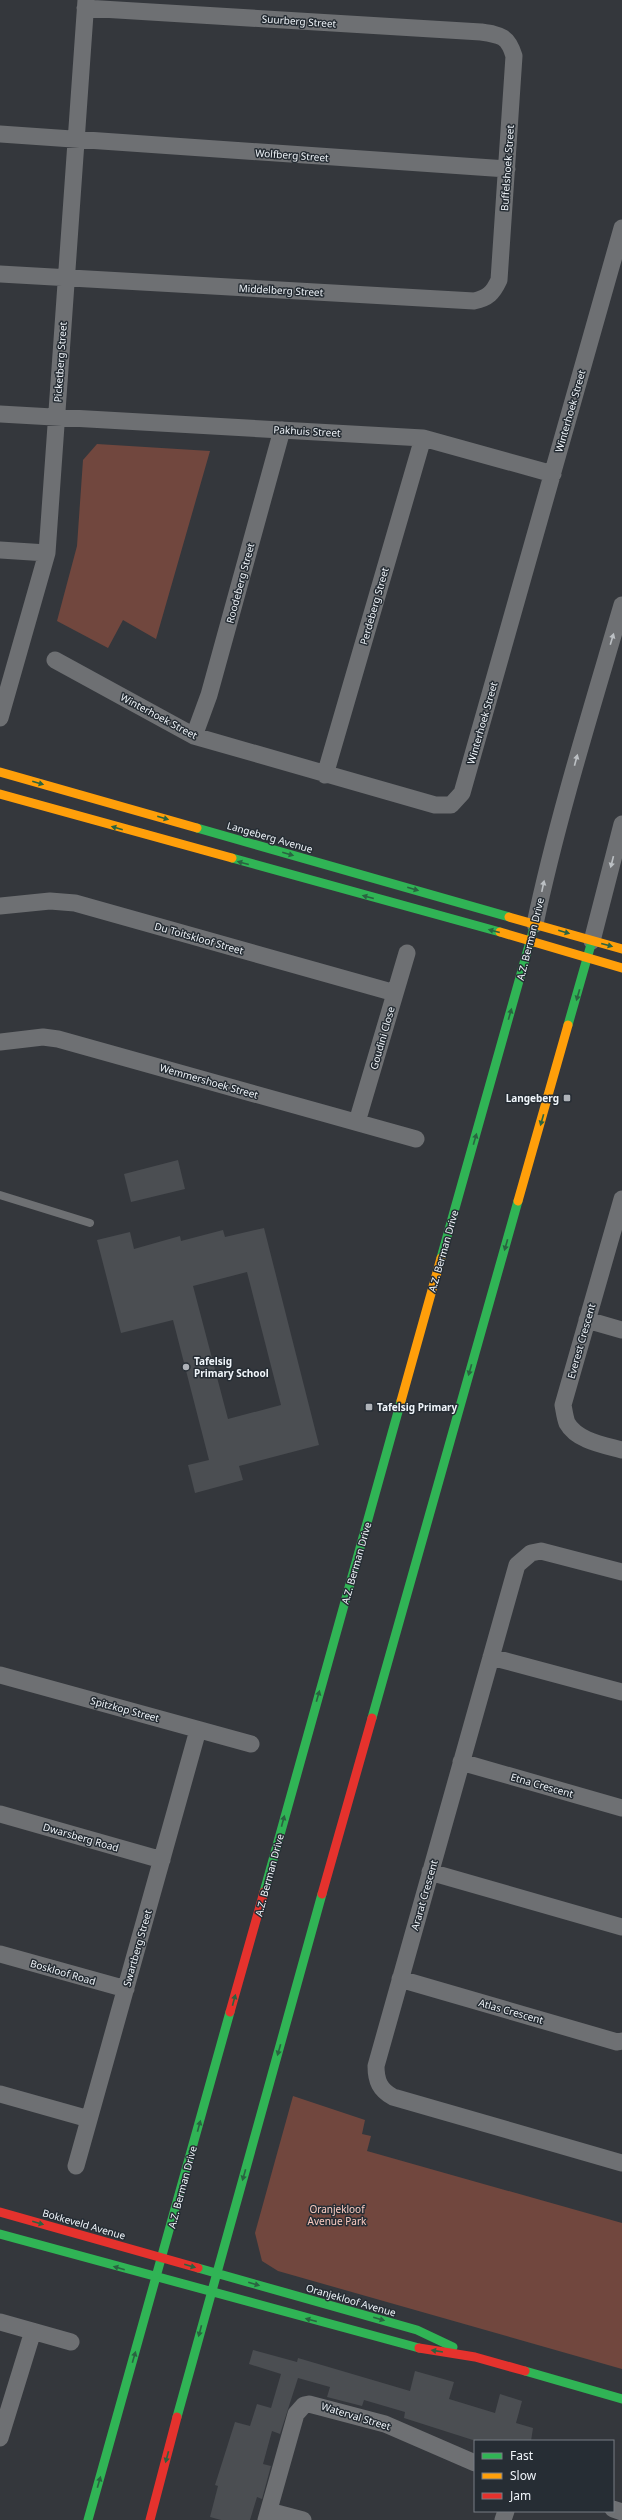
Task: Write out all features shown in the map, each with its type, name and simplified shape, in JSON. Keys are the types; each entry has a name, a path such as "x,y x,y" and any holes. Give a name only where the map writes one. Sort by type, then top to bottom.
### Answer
{"street":[{"name":"Suurberg Street","path":"85,4 481,32 500,35 510,43"},
{"name":"Picketberg Street","path":"0,718 47,553 85,4"},
{"name":"Buffelshoek Street","path":"493,293 500,280 514,56 510,43"},
{"name":"Wolfberg Street","path":"0,134 507,169"},
{"name":"Winterhoek Street","path":"55,660 194,736 435,805 451,805 462,793 622,228"},
{"name":"Middelberg Street","path":"0,274 474,301 484,299 493,293"},
{"name":"Pakhuis Street","path":"0,414 423,438 553,474"},
{"name":"Roodeberg Street","path":"194,736 209,695 282,430"},
{"name":"Perdeberg Street","path":"326,775 423,438"},
{"path":"0,550 47,553"},
{"name":"A.Z. Berman Drive","path":"88,2520 163,2258 398,1410 531,940 548,864 575,763 622,605"},
{"name":"Langeberg Avenue","path":"0,772 622,949"},
{"path":"0,794 371,898 531,940 622,968"},
{"path":"150,2520 210,2294 440,1474 588,957 622,824"},
{"name":"Du Toitskloof Street","path":"0,906 50,901 75,903 395,993"},
{"name":"Goudini Close","path":"357,1122 407,953"},
{"name":"Wemmershoek Street","path":"0,1042 43,1037 58,1039 416,1139"},
{"name":"Everest Crescent","path":"621,1208 586,1320 563,1404 567,1423 579,1435 592,1442 622,1450"},
{"path":"586,1320 622,1330"},
{"name":"Ararat Crescent","path":"622,1572 541,1552 531,1553 523,1558 515,1571 376,2066 376,2077 385,2093 622,2163"},
{"path":"491,1657 622,1692"},
{"name":"Spitzkop Street","path":"0,1675 251,1744"},
{"name":"Swartberg Street","path":"76,2166 198,1730"},
{"name":"Etna Crescent","path":"461,1762 622,1808"},
{"name":"Dwarsberg Road","path":"0,1814 162,1860"},
{"path":"430,1872 622,1926"},
{"name":"Boskloof Road","path":"0,1954 126,1989"},
{"name":"Atlas Crescent","path":"400,1979 617,2042 622,2041"},
{"path":"0,2094 89,2119"},
{"name":"Bokkeveld Avenue","path":"0,2212 216,2274"},
{"path":"0,2234 157,2278"},
{"name":"Oranjekloof Avenue","path":"216,2274 418,2330 476,2357"},
{"name":"Oranjekloof Avenue","path":"157,2278 210,2294 412,2347 476,2357 622,2399"},
{"path":"0,2322 71,2342"},
{"path":"0,2438 33,2331"},
{"name":"Waterval Street","path":"268,2515 296,2414 304,2405 309,2404 385,2424 474,2463"},
{"path":"268,2515 303,2520"}],"lane":[{"path":"0,1196 90,1223"}],"green space":[{"path":"97,444 210,451 156,639 123,620 108,648 57,621 77,546 83,460"},
{"name":"Oranjekloof Avenue Park","path":"293,2096 365,2120 362,2134 371,2136 367,2151 622,2223 622,2369 278,2271 262,2261 255,2233"}],"building":[{"path":"178,1160 185,1189 131,1202 124,1174"},
{"path":"264,1228 319,1445 239,1466 243,1480 195,1493 188,1465 209,1460 173,1320 121,1333 97,1240 130,1232 134,1249 180,1236 181,1241 223,1230 225,1237","holes":["247,1272 281,1405 228,1419 193,1286"]},
{"path":"253,2350 297,2362 298,2358 410,2391 415,2371 454,2382 449,2399 495,2413 500,2394 522,2401 516,2423 533,2428 531,2440 474,2440 404,2418 405,2412 364,2400 362,2406 327,2397 330,2387 298,2378 280,2434 272,2431 263,2464 271,2466 262,2499 257,2497 250,2520 221,2520 210,2517 218,2486 215,2485 235,2422 250,2426 257,2404 271,2408 281,2374 249,2364"}],"traffic: fast":[{"path":"197,828 509,917"},
{"path":"232,858 500,932"},
{"path":"441,1258 535,924"},
{"path":"568,1025 592,941"},
{"path":"372,1718 518,1201"},
{"path":"264,1892 401,1401"},
{"path":"177,2417 322,1894"},
{"path":"88,2520 230,2012"},
{"path":"0,2234 419,2348"},
{"path":"198,2268 417,2330 453,2347"},
{"path":"525,2371 622,2399"}],"traffic: slow":[{"path":"0,772 197,828"},
{"path":"0,794 232,858"},
{"path":"509,917 622,949"},
{"path":"500,932 622,968"},
{"path":"518,1201 568,1025"},
{"path":"401,1401 441,1258"}],"traffic: jam":[{"path":"322,1894 372,1718"},
{"path":"230,2012 264,1892"},
{"path":"0,2212 198,2268"},
{"path":"419,2348 475,2357 525,2371"},
{"path":"150,2520 177,2417"}],"place":[{"name":"Langeberg","path":"567,1098"},
{"name":"Tafelsig Primary School","path":"186,1367"},
{"name":"Tafelsig Primary","path":"369,1407"}]}
